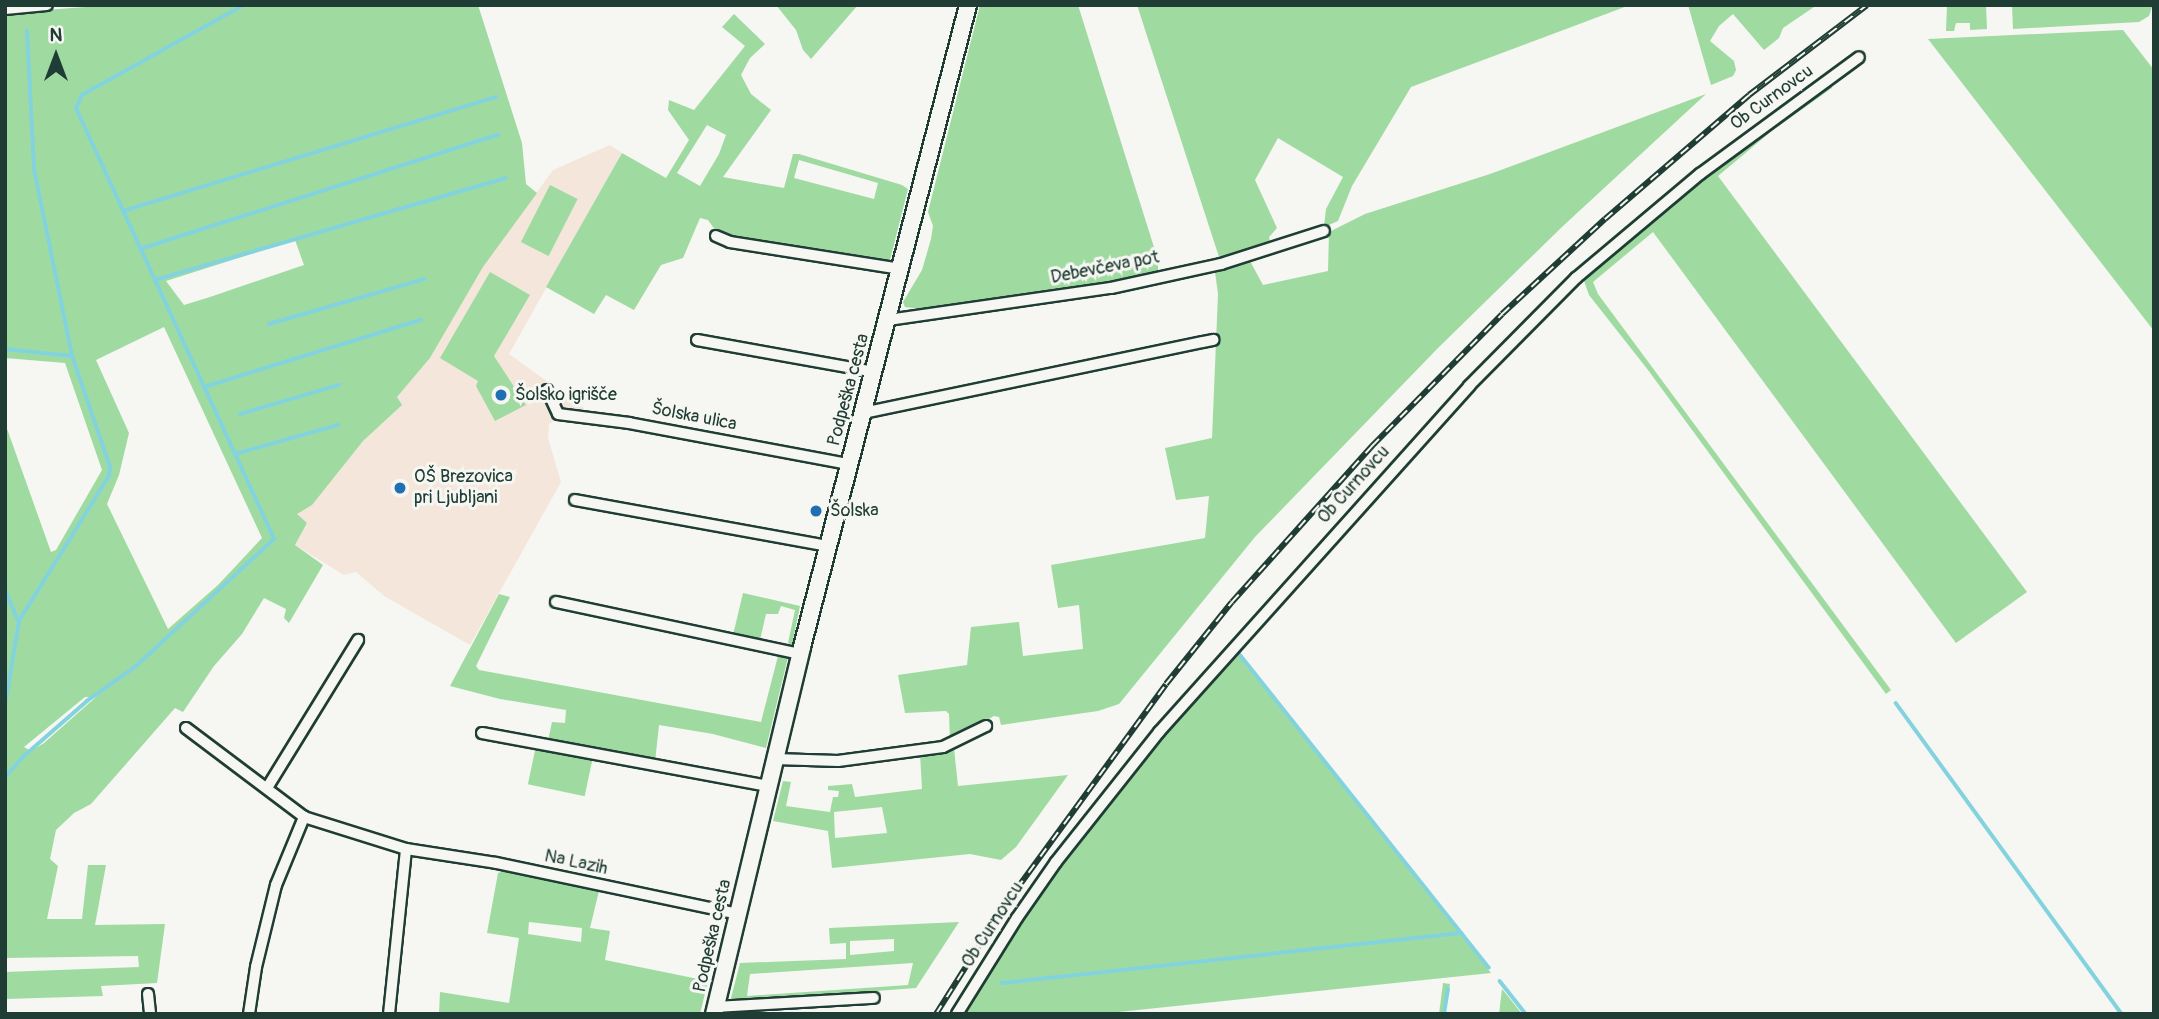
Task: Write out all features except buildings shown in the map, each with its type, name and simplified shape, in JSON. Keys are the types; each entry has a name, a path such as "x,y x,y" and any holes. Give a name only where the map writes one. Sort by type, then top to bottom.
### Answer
{"main road":[{"name":"Podpeška cesta","path":"715,1010 828,546 968,5"}],"street":[{"path":"5,9 47,5"},
{"name":"Ob Curnovcu","path":"957,1014 1017,918 1056,862 1151,742 1427,430 1576,278 1711,166 1858,57"},
{"name":"Debevčeva pot","path":"888,320 1111,288 1221,264 1324,231"},
{"path":"716,236 730,242 901,270"},
{"path":"697,340 874,372"},
{"path":"863,413 1213,340"},
{"name":"Šolska ulica","path":"547,390 558,414 616,420 849,464"},
{"path":"575,500 828,546"},
{"path":"556,602 801,654"},
{"path":"267,788 358,640"},
{"path":"775,758 838,761 943,747 986,726"},
{"name":"Na Lazih","path":"186,728 303,817 406,849 496,863 738,914"},
{"path":"482,733 768,786"},
{"path":"249,1014 256,967 276,885 303,817"},
{"path":"389,1014 406,849"},
{"path":"148,994 150,1014"},
{"path":"715,1010 874,998"}],"shaded area":[{"path":"610,145 622,153 509,354 584,408 582,419 556,420 549,424 548,438 561,482 470,645 384,596 356,572 344,575 295,545 307,523 296,514 363,441 401,405 397,397 430,358 483,267 553,170"}],"green space":[{"path":"112,5 478,5 522,143 526,184 537,193 483,267 430,358 397,397 402,405 363,441 312,505 297,514 307,523 295,545 323,565 289,623 284,618 286,609 264,598 242,634 214,666 183,712 175,708 91,804 74,813 56,830 50,859 58,866 47,919 82,919 88,865 106,865 95,925 165,924 157,983 101,986 103,996 5,999 5,972 139,967 138,956 5,958 5,423 51,552 56,550 102,470 65,363 5,358 5,13","holes":["295,240 304,265 210,297 184,305 166,281","164,327 262,538 218,585 168,629 107,504 119,475 129,433 96,360","85,697 96,697 44,743 31,751 24,747"]},
{"path":"776,5 858,5 811,59 803,50 796,30"},
{"path":"980,5 1078,5 1158,260 1158,273 1111,284 957,305 922,309 905,307 903,302 922,270 931,239 933,226 928,212"},
{"path":"1137,5 1630,5 1411,87 1352,186 1338,221 1324,227 1326,209 1343,177 1278,138 1255,180 1277,228 1269,237 1271,247 1220,260"},
{"path":"1688,5 1817,5 1783,28 1779,38 1764,50 1733,14 1719,26 1710,41 1734,61 1736,70 1733,76 1711,85"},
{"path":"1947,5 1986,5 1987,29 1970,30 1970,23 1956,23 1954,31 1946,31"},
{"path":"2012,5 2152,7 2149,16 2139,22 2013,29"},
{"path":"734,14 765,44 750,58 741,75 751,94 771,110 723,177 784,188 793,154 799,154 902,185 908,189 889,264 841,258 718,234 708,220 700,218 683,258 661,265 634,310 606,295 594,314 546,287 622,153 666,178 689,140 668,110 669,100 694,110 745,46 722,27","holes":["707,125 726,135 719,154 700,186 677,173","799,160 878,183 874,199 794,178"]},
{"path":"2123,30 2154,70 2154,331 1928,39"},
{"path":"1833,79 1832,88 1773,130 1718,176 2027,592 1956,643 1653,232 1593,282 1598,294 1891,690 1886,694 1648,370 1589,295 1583,278 1707,172"},
{"path":"1706,94 1563,226 1438,348 1255,537 1119,704 1098,711 1001,725 999,717 994,716 950,741 949,714 946,711 905,713 898,675 967,665 971,627 1019,622 1023,656 1083,649 1079,605 1058,608 1051,565 1205,538 1209,496 1176,500 1165,448 1212,438 1218,294 1215,272 1250,261 1263,285 1328,271 1329,232 1365,214 1490,174"},
{"path":"550,185 578,199 549,256 521,242"},
{"path":"490,272 530,295 494,356 526,405 495,421 476,386 478,381 440,358"},
{"path":"743,593 800,606 792,645 788,643 795,610 781,606 778,614 766,614 760,640 733,635"},
{"path":"499,594 510,597 476,666 479,670 761,722 778,656 775,652 789,653 766,748 713,734 659,725 655,762 548,741 552,722 565,723 566,710 500,699 450,686"},
{"path":"1234,649 1491,973 1099,1014 961,1014 1046,883"},
{"path":"536,746 593,758 585,796 528,784"},
{"path":"954,748 958,786 1068,775 1016,847 1001,860 970,854 832,868 828,831 773,821 783,781 791,782 786,806 830,812 833,797 838,797 839,791 828,790 828,786 852,784 855,797 922,789 920,753","holes":["882,807 887,833 835,838 834,812"]},
{"path":"503,871 599,891 590,928 610,931 605,960 708,981 700,1014 439,1014 440,992 509,1003 519,938 487,933 498,873","holes":["529,922 582,928 581,942 528,934"]},
{"path":"959,922 916,988 730,1002 740,963 846,959 846,943 830,944 829,928","holes":["894,939 894,951 850,955 850,941","913,963 908,985 747,996 750,974"]},
{"path":"1443,983 1450,984 1445,1014 1439,1014"},
{"path":"1502,989 1507,995 1522,1014 1499,1014"}],"waterway":[{"path":"5,777 24,756 87,701 136,666 274,539 76,109 82,95 244,5"},
{"path":"5,705 19,621 109,476 110,467 72,356 34,169 27,31"},
{"path":"123,211 496,97"},
{"path":"140,249 498,135"},
{"path":"155,280 505,178"},
{"path":"269,324 425,279"},
{"path":"204,387 421,320"},
{"path":"5,349 72,356"},
{"path":"240,414 339,385"},
{"path":"235,454 338,425"},
{"path":"5,589 18,619"},
{"path":"1238,652 1489,967"},
{"path":"1896,703 2122,1014"},
{"path":"1002,983 1461,933"},
{"path":"1500,981 1526,1014"},
{"path":"1444,1014 1448,989"}],"railway":[{"path":"936,1014 1005,905 1166,684 1232,602 1372,446 1502,314 1605,219 1749,95 1867,5"}],"place":[{"name":"Šolsko igrišče","path":"501,395"},
{"name":"OŠ Brezovica pri Ljubljani","path":"400,488"},
{"name":"Šolska","path":"816,511"}]}
